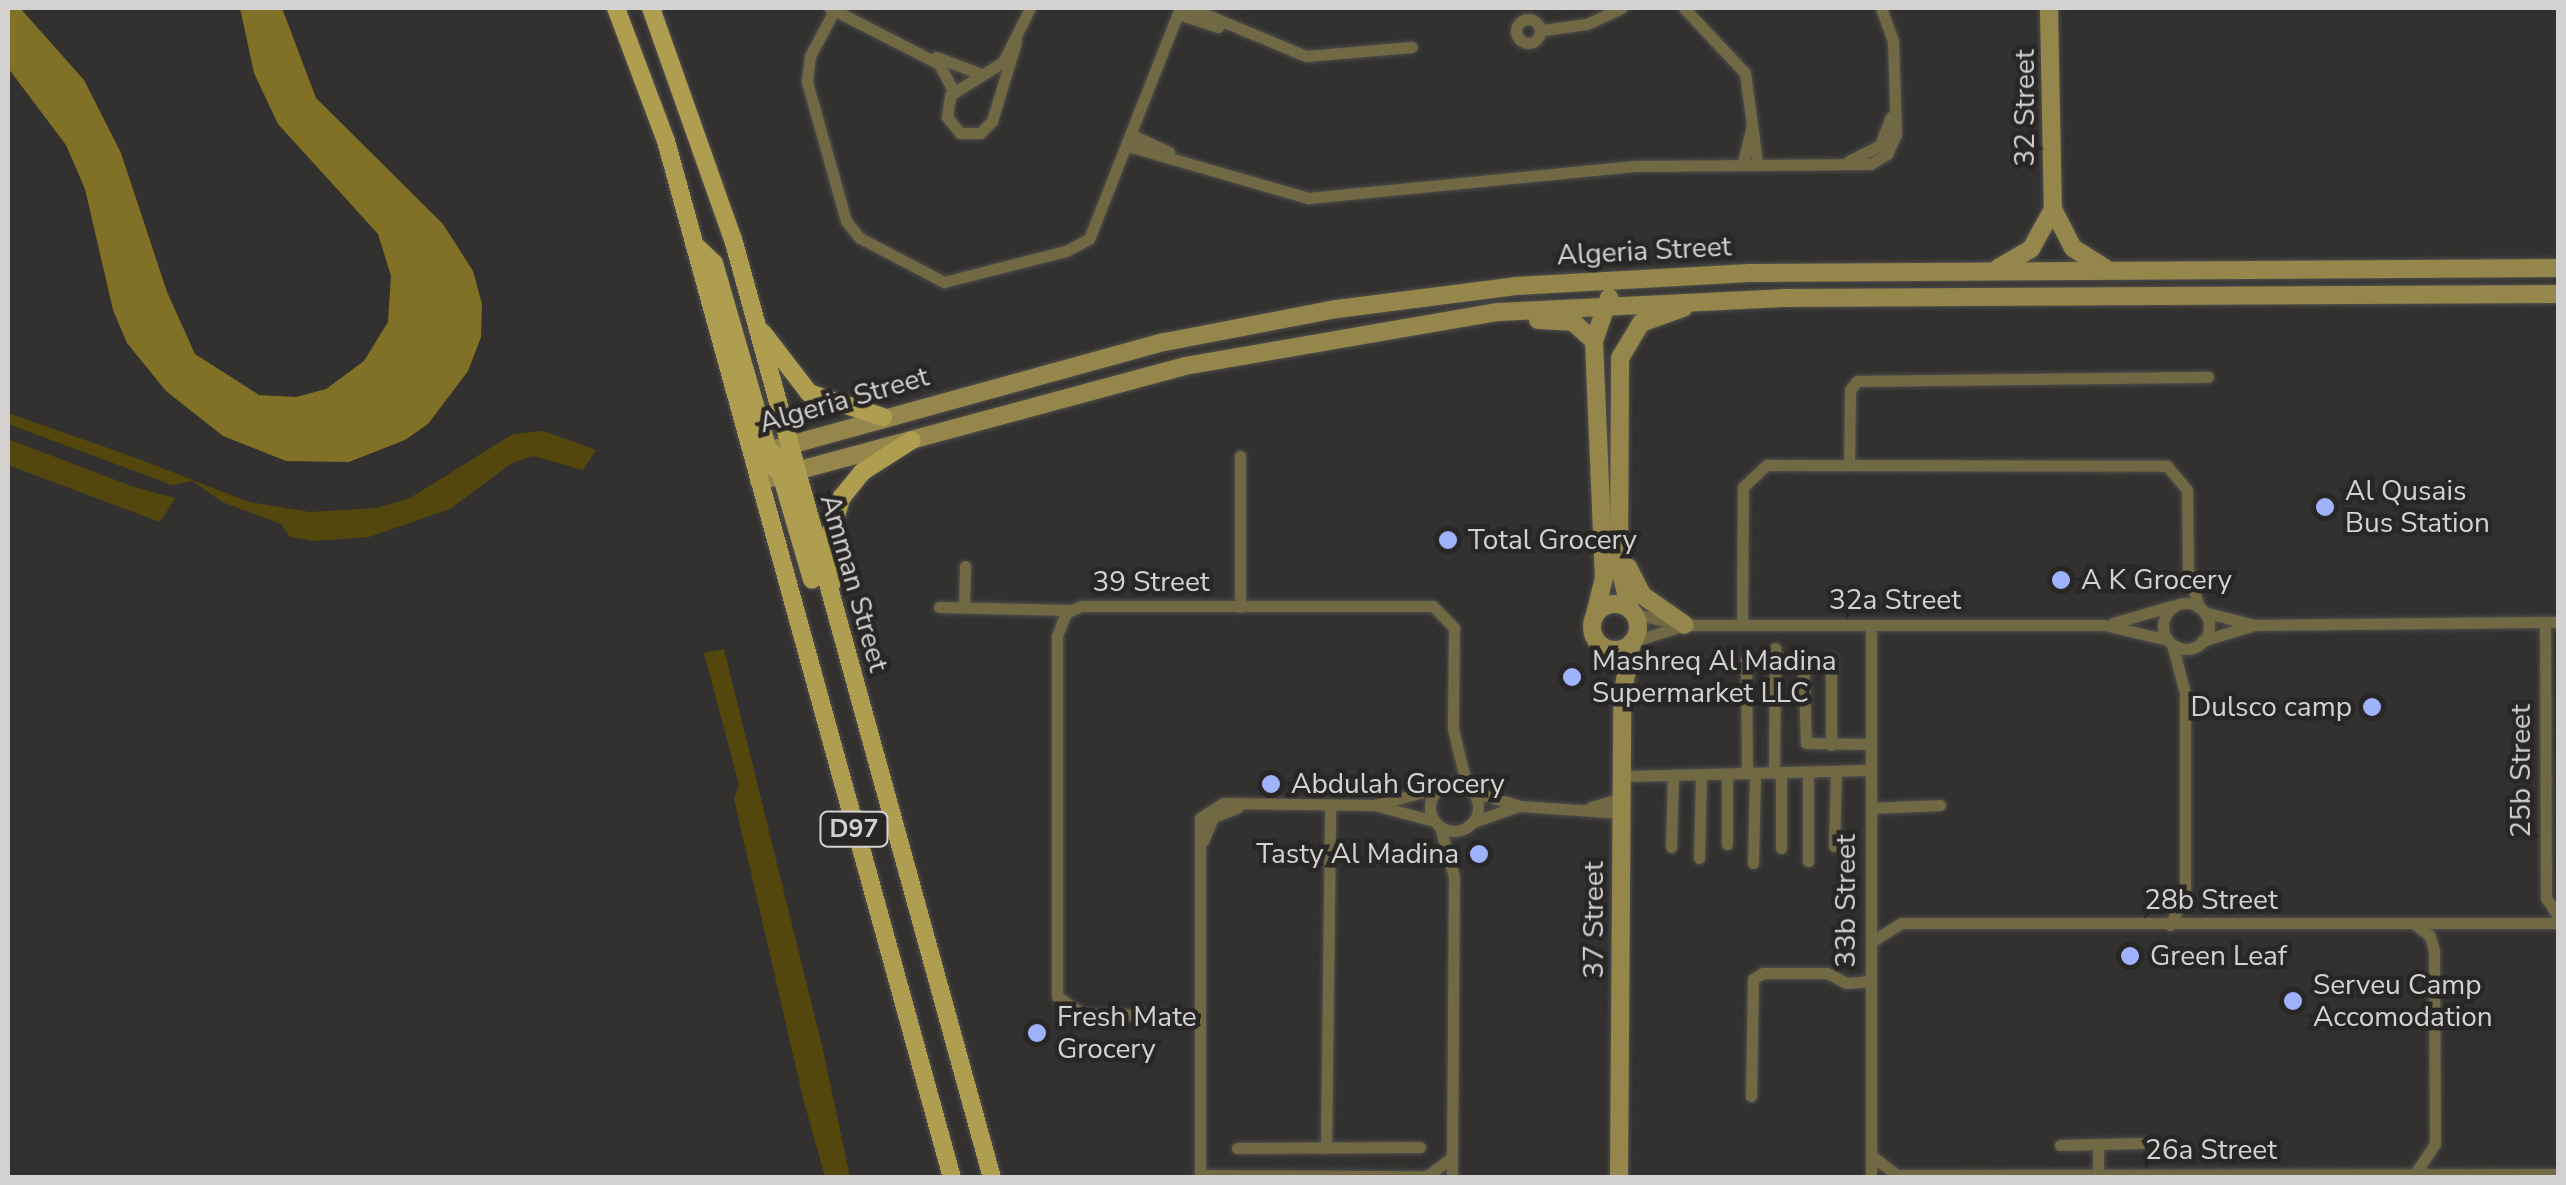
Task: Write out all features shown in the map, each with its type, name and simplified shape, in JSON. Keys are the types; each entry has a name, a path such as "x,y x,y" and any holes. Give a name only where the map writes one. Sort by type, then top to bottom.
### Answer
{"main road":[{"name":"D97","path":"616,8 666,141 693,244 764,459 952,1178"},
{"name":"D97","path":"651,8 710,165 753,317 764,459"},
{"name":"32 Street","path":"2049,8 2053,209 2073,248 2110,270"},
{"path":"1990,271 2030,248 2053,209"},
{"name":"Algeria Street","path":"764,459 883,417 1165,342 1399,300 1570,281 1990,271 2558,268"},
{"path":"1720,299 1648,318 1622,348 1620,576 1632,611 1632,642 1606,648 1592,634 1604,578 1594,341 1604,303 1621,292 1917,281 1941,272"},
{"name":"Algeria Street","path":"764,459 787,472 1262,349 1499,312 1720,299 2558,294"},
{"path":"1499,312 1573,322 1594,341"},
{"path":"753,317 808,393 883,417"},
{"path":"832,608 831,532 842,497 862,472 912,440"},
{"path":"764,459 787,472 828,637 848,666"},
{"name":"Amman Street","path":"787,472 832,608 992,1178"},
{"path":"1619,530 1636,586 1685,625"},
{"path":"1595,614 1611,604 1632,611"},
{"name":"37 Street","path":"1622,1178 1622,697 1632,642"},
{"name":"37 Street","path":"1606,648 1622,697"}],"street":[{"path":"927,57 948,73 953,90 949,122 960,133 980,133 992,121 1030,8"},
{"path":"1191,8 1246,34"},
{"path":"1543,30 1587,24 1621,8"},
{"path":"1684,8 1746,73 1757,162"},
{"path":"1130,141 1272,192 1322,198 1511,174 1743,162 1840,163 1880,145 1894,106 1892,42 1881,8"},
{"path":"980,74 927,57 832,9 807,75 846,221 860,238 929,277 952,282 1082,244 1098,224 1179,11 1306,56 1412,47"},
{"path":"953,90 998,66 1016,42"},
{"path":"1743,162 1752,126"},
{"path":"1850,465 1850,390 1857,381 2208,378"},
{"path":"1240,456 1240,607"},
{"path":"1742,625 1748,477 1767,465 2167,466 2187,490 2188,571 2208,630 2202,642"},
{"path":"964,607 966,566"},
{"name":"39 Street","path":"1057,628 1070,610 1433,606 1444,613 1454,628 1453,729 1470,789"},
{"path":"2170,925 2185,893 2185,692 2163,621 2174,606 2254,625 2552,622"},
{"name":"32a Street","path":"1632,611 1685,625 2104,624 2174,606"},
{"path":"939,607 1070,610"},
{"path":"1039,608 1057,628 1057,996 1082,1014 1200,1016"},
{"name":"25b Street","path":"2552,622 2546,898 2558,919"},
{"name":"32a Street","path":"2104,624 2170,642"},
{"name":"32a Street","path":"1632,642 1685,625"},
{"name":"33b Street","path":"1871,1178 1872,625"},
{"path":"2170,642 2191,648 2254,625"},
{"path":"1775,648 1781,848"},
{"path":"1803,658 1805,740 1830,745 1871,744"},
{"path":"1830,745 1832,658"},
{"path":"1746,660 1753,862"},
{"path":"1622,776 1871,770"},
{"path":"1834,846 1836,771"},
{"path":"1808,772 1808,861"},
{"path":"1699,858 1701,774"},
{"path":"1727,774 1727,844"},
{"path":"1671,848 1673,775"},
{"path":"1439,788 1431,800 1454,876 1452,1178"},
{"path":"1452,1158 1427,1176 1200,1176 1200,855 1210,821 1243,806 1374,805 1439,788 1470,789 1520,806 1622,806"},
{"path":"1470,789 1473,822"},
{"path":"1374,805 1454,831 1520,806"},
{"path":"1871,808 1940,805"},
{"path":"1326,1148 1330,806"},
{"name":"28b Street","path":"1871,942 1902,923 2414,924 2558,919"},
{"path":"2410,1176 2434,1150 2435,1105 2434,946 2414,924"},
{"path":"1751,1096 1753,978 1827,973 1847,983 1871,982"},
{"path":"2060,1145 2142,1143"},
{"path":"2098,1144 2098,1176"},
{"path":"1242,1175 1241,1148 1420,1147"},
{"path":"1340,1175 1344,1148"},
{"name":"26a Street","path":"1871,1155 1897,1175 2558,1174"}],"shaded area":[{"path":"8,8 20,8 84,80 121,153 167,292 195,354 259,395 296,397 326,389 364,361 388,322 391,276 378,234 278,124 254,73 240,8 282,8 316,98 443,224 473,271 482,304 481,337 468,371 428,424 405,440 349,462 286,461 223,436 166,391 127,343 113,310 85,189 66,145 8,68"},
{"path":"8,413 139,459 249,502 310,512 376,508 410,498 513,434 544,431 596,450 583,470 533,456 512,463 450,509 369,537 315,541 290,537 281,524 222,502 193,481 172,485 8,424"},
{"path":"8,439 134,487 175,498 160,522 8,465"},
{"path":"724,649 822,1046 850,1177 825,1177 803,1098 734,799 739,785 704,653"}],"place":[{"name":"Al Qusais Bus Station","path":"2325,507"},
{"name":"Total Grocery","path":"1448,540"},
{"name":"A K Grocery","path":"2061,580"},
{"name":"Mashreq Al Madina Supermarket LLC","path":"1572,677"},
{"name":"Dulsco camp","path":"2372,707"},
{"name":"Abdulah Grocery","path":"1271,784"},
{"name":"Tasty Al Madina","path":"1479,854"},
{"name":"Green Leaf","path":"2130,956"},
{"name":"Serveu Camp Accomodation","path":"2293,1001"},
{"name":"Fresh Mate Grocery","path":"1037,1033"}]}
